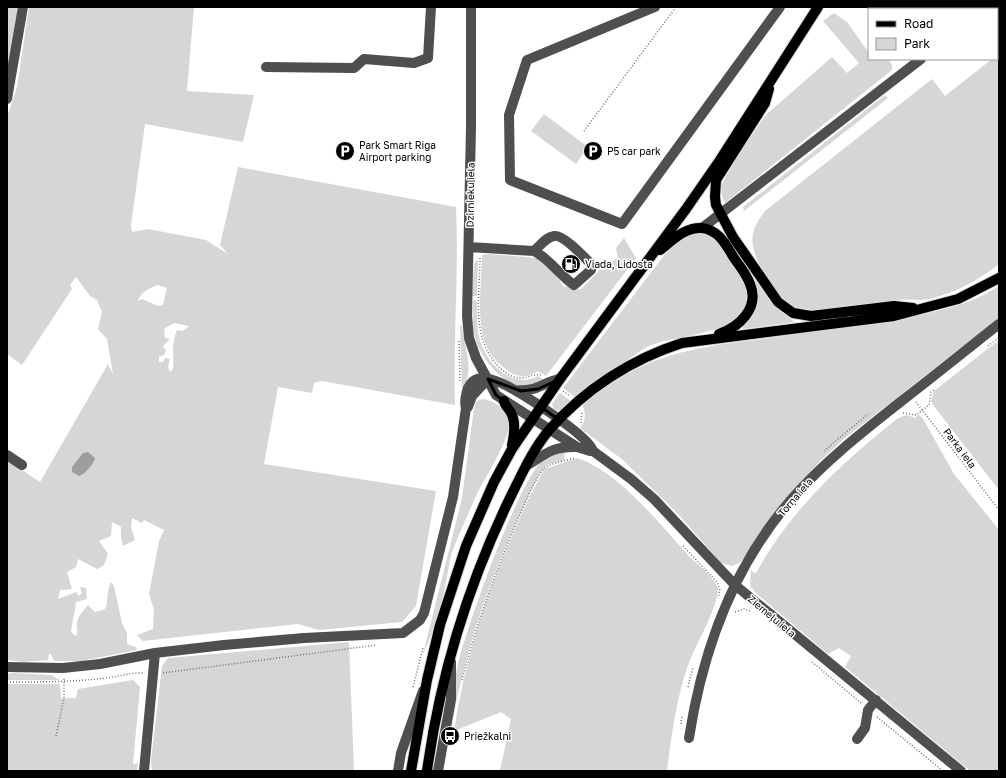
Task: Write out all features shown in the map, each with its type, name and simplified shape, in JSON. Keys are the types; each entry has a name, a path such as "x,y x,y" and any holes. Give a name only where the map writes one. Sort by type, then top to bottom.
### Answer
{"main road":[{"path":"411,771 427,680 440,625 466,546 494,482 512,449 532,418 716,166 818,7"},
{"path":"770,81 765,103 716,180 715,197 721,214 733,237 778,302 793,313 811,316 894,306 919,309"},
{"path":"648,260 677,236 688,230 702,228 719,235 750,283 752,297 751,306 747,316 731,330 700,341"},
{"path":"427,771 439,702 451,657 486,552 526,466 550,430 559,420 602,384 637,360 656,351 682,343 894,316 958,299 999,278"},
{"path":"504,401 514,421 512,449"}],"street":[{"path":"7,99 23,7"},
{"path":"266,67 354,68 364,59 414,63 428,58 431,7"},
{"name":"Dzirnieku iela","path":"471,7 471,120 467,298 469,338 482,372 488,379 491,389 496,396 550,430"},
{"path":"655,7 527,60 509,115 510,180 622,224 780,7"},
{"path":"702,228 919,60"},
{"path":"719,235 718,226 721,214"},
{"path":"468,247 534,251 543,256 574,285 591,270 591,264 562,237 555,236 547,239 534,251"},
{"name":"Torņa iela","path":"689,738 699,703 714,634 735,584 760,541 798,491 848,442 999,324"},
{"path":"7,667 63,668 100,664 155,653 304,638 403,633 412,627 424,613 429,599 453,497 466,408 472,396 488,379 500,382 515,390 540,407"},
{"path":"515,390 538,389 550,381 560,379"},
{"name":"Ziemeļu iela","path":"540,407 588,442 593,451 631,479 654,499 735,584 961,771"},
{"name":"Ziemeļu iela","path":"550,430 577,452 593,451"},
{"path":"526,466 535,459 552,450 562,447 577,452"},
{"path":"7,455 22,465"},
{"path":"144,771 155,653"},
{"path":"438,771 451,699 451,657"},
{"path":"398,771 401,753 427,680"},
{"path":"856,739 865,728 868,710 876,700"}],"path":[{"path":"584,131 676,7"},
{"path":"481,248 479,322 483,343 495,363 514,377 528,378 539,374 545,378"},
{"path":"467,298 480,298"},
{"path":"459,337 460,383"},
{"path":"987,347 999,338"},
{"path":"897,417 904,412 916,415 929,405 931,392 938,386"},
{"path":"562,390 573,399"},
{"name":"Parka iela","path":"910,394 999,510"},
{"path":"579,426 582,418 581,408"},
{"path":"461,681 484,602 503,554 531,492 546,467 577,452"},
{"path":"682,545 717,582 720,590 718,599"},
{"path":"735,612 744,609 750,611"},
{"path":"7,682 64,682 108,678 137,672 152,674 377,645"},
{"path":"807,658 943,771"},
{"path":"56,736 64,698 63,668"}],"highlighted area":[{"path":"771,81 765,103 716,180 716,205 733,237 778,302 793,313 811,316 894,306 919,309 894,316 682,343 656,351 602,383 559,420 541,407 512,449 513,416 504,401 496,395 488,379 521,391 538,389 560,379 686,209"}],"green space":[{"path":"7,7 23,7 7,99"},
{"path":"29,7 194,7 187,91 254,95 243,142 145,124 131,225 132,232 148,229 206,240 228,254 220,245 238,167 456,207 457,256 455,405 322,381 314,383 312,393 278,387 264,464 436,491 416,606 402,622 319,630 298,624 143,641 137,635 153,629 154,610 149,594 159,541 164,530 144,520 142,523 132,518 131,527 135,540 123,546 121,527 112,522 111,536 99,541 108,554 104,565 97,569 78,559 76,567 67,572 72,589 60,590 58,599 76,592 79,596 82,593 80,587 86,588 87,599 76,602 71,632 76,636 78,620 81,613 88,605 95,612 105,609 111,582 114,586 122,623 127,633 127,644 136,647 137,650 81,661 54,661 51,654 49,654 48,660 23,662 7,660 7,460 40,482 108,364 113,374 107,339 98,329 102,312 97,300 90,296 76,277 70,285 72,289 22,365 7,354 7,117 17,87","holes":["158,285 167,288 163,305 158,306 142,299 138,301 143,293","174,323 189,326 183,331 177,330 173,345 173,369 170,372 168,367 170,359 165,358 163,362 159,362 159,357 164,355 166,351 163,346 170,339 165,338 164,329"]},
{"path":"834,13 847,22 868,52 868,60 889,60 892,65 892,70 725,203 722,196 721,186 735,160 767,114 832,57 847,73 859,63 823,21"},
{"path":"999,54 999,264 981,277 962,287 934,298 899,300 820,312 799,311 785,304 774,292 766,278 754,249 754,230 756,224 765,211 932,79 945,96 991,60 998,60"},
{"path":"885,95 888,98 744,211 743,207"},
{"path":"544,114 588,147 576,164 531,131"},
{"path":"700,233 712,238 721,246 744,281 747,291 747,301 740,316 730,324 708,332 669,340 647,347 575,397 563,388 672,245 690,234"},
{"path":"624,238 636,258 546,376 538,371 526,376 518,376 504,368 491,354 483,336 480,314 482,255 489,254 537,258 554,273 564,287 566,286 574,290 581,289 605,265 618,258 616,248"},
{"path":"731,240 767,296 784,314 795,322 743,329 742,327 746,324 755,308 728,242"},
{"path":"478,259 477,296 472,296 474,264"},
{"path":"999,286 999,318 844,439 819,462 769,520 744,558 739,563 732,566 721,563 679,515 623,460 580,428 585,417 584,408 582,405 619,379 649,363 671,355 731,343 858,326 921,315 961,304"},
{"path":"473,300 477,301 477,326 480,341 484,350 495,366 510,377 528,379 538,376 543,379 533,385 522,386 512,383 502,377 486,360 476,341 472,310"},
{"path":"460,325 462,326 469,367 466,384 462,393"},
{"path":"999,340 999,490 931,401 934,391"},
{"path":"560,393 571,401 561,410 557,410 554,409 552,404"},
{"path":"483,399 496,404 504,410 509,424 508,432 500,451 475,498 451,555 440,609 423,654 462,498 474,409 476,401"},
{"path":"907,415 915,418 918,415 922,417 954,474 999,530 999,771 970,771 845,667 851,656 839,648 828,654 757,594 750,586 751,571 756,573 785,528 819,488 877,435 898,418"},
{"path":"565,450 564,460 547,465 539,475 497,568 475,631 458,696 451,730 449,730 458,664 471,619 495,554 522,492 534,470 545,458"},
{"path":"577,458 593,465 624,487 709,575 718,588 714,608 690,661 682,683 674,721 667,771 500,771 511,719 501,712 454,731 463,681 476,633 501,561 522,512 545,469"},
{"path":"349,642 354,770 152,771 151,761 162,666 168,658"},
{"path":"7,674 51,675 60,680 7,680"},
{"path":"133,680 140,687 133,764 138,763 137,771 7,771 7,684 60,684 61,698 76,698 78,689"}],"shaded area":[{"path":"88,452 95,458 91,466 79,476 72,472 72,467 83,453"}],"place":[{"name":"Park Smart Riga Airport parking","path":"345,151"},
{"name":"P5 car park","path":"593,151"},
{"name":"Viada, Lidosta","path":"571,264"},
{"name":"Priežkalni","path":"450,736"}]}
